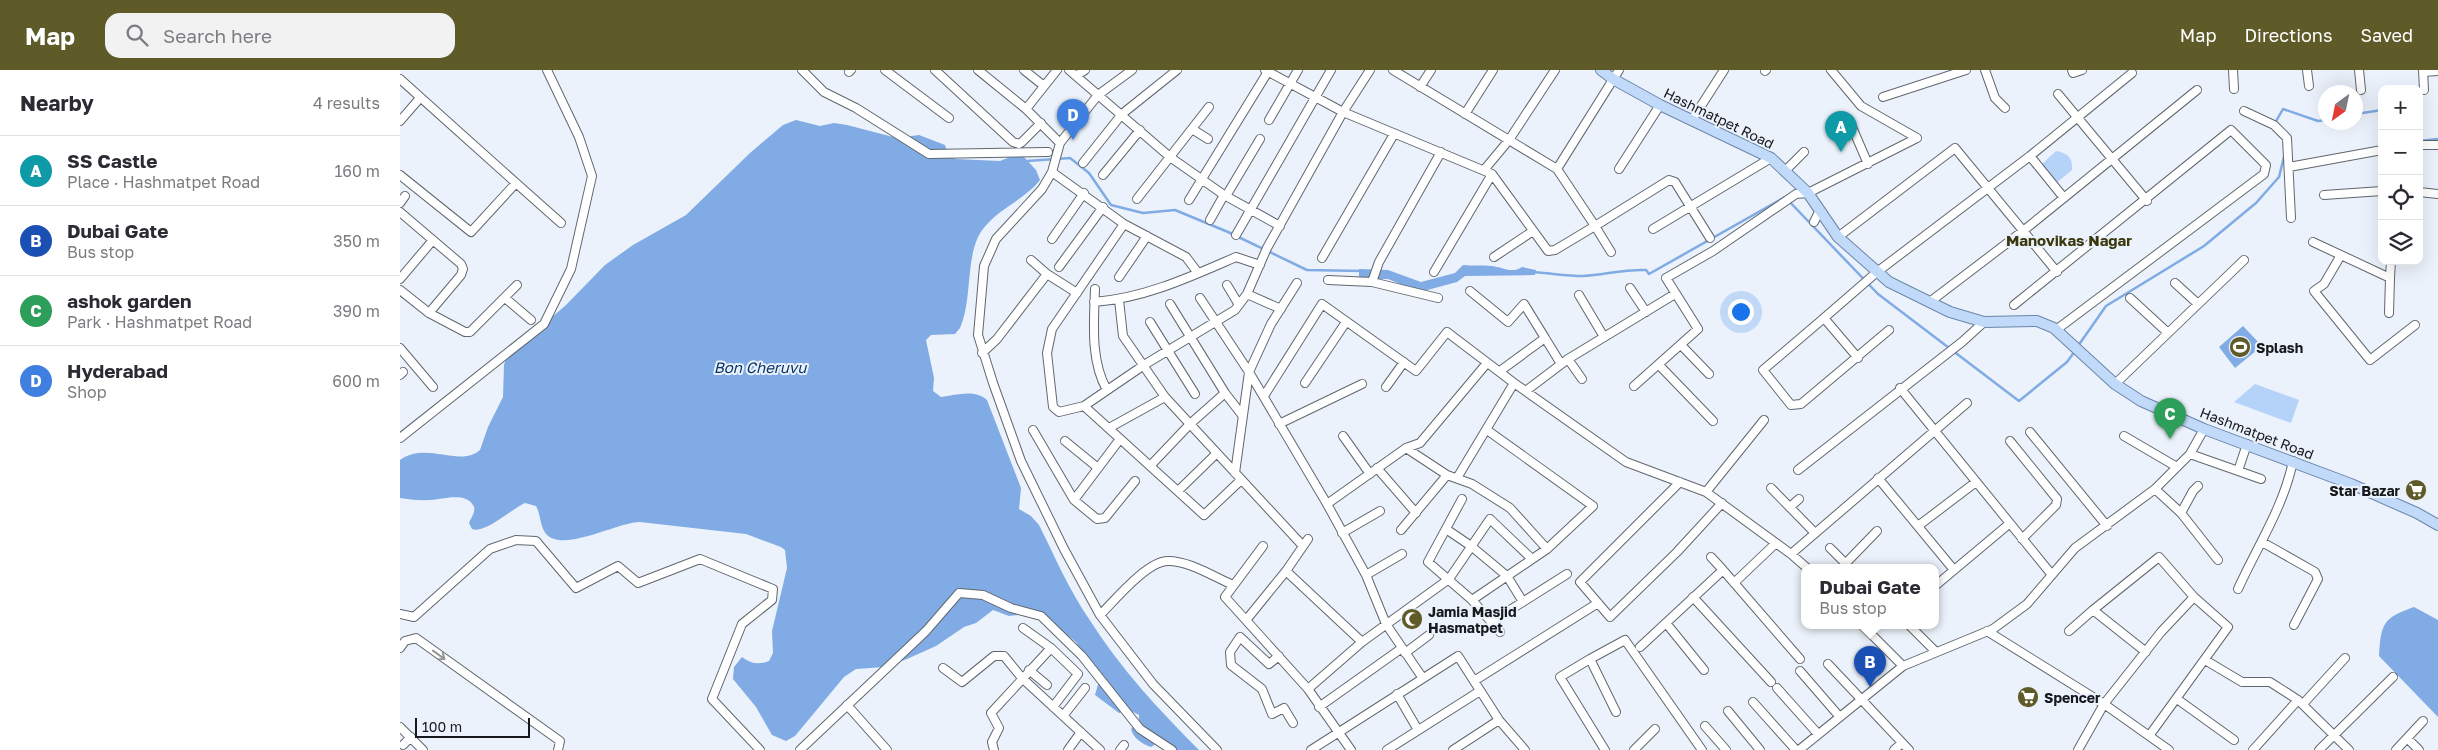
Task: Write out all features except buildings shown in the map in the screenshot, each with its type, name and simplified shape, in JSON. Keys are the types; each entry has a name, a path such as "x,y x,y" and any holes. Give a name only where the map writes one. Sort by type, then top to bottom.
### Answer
{"main road":[{"name":"Hashmatpet Road","path":"1601,70 1613,79 1660,105 1771,158 1808,192 1838,237 1873,275 1931,301 1950,312 1984,322 2037,321 2059,333 2115,384 2140,401 2204,429 2293,461 2417,513 2438,525"}],"street":[{"path":"400,438 544,324 571,269 592,176 579,137 547,70"},
{"path":"802,70 824,92 856,108 929,154 1048,152"},
{"path":"886,70 949,118"},
{"path":"935,70 1013,142 1019,144 1022,142 1041,122"},
{"path":"978,70 1041,122 1059,147"},
{"path":"1024,70 1044,86"},
{"path":"1026,109 1057,70"},
{"path":"1069,70 1170,157 1225,196 1280,226"},
{"path":"1076,76 1085,70"},
{"path":"1132,70 1098,95 1059,147 1053,169 1034,200 996,239 984,266 978,335 982,353 1021,461 1064,549 1100,615 1153,684 1217,750"},
{"path":"1083,163 1122,114 1176,70"},
{"path":"1270,120 1298,70"},
{"path":"1236,235 1332,70"},
{"path":"1124,224 1052,329 1047,353 1053,407 1059,412 1084,406 1144,365 1228,316 1239,305 1247,294 1267,248 1343,112 1370,70"},
{"path":"1393,70 1557,168 1611,252"},
{"path":"1420,87 1431,70"},
{"path":"1465,114 1494,70"},
{"path":"1434,272 1488,172 1555,70"},
{"path":"1557,168 1619,70"},
{"path":"1692,120 1724,70"},
{"path":"1634,386 1698,329 1666,278 1713,251 1796,194 1808,192 1868,164 1917,138 1861,106 1831,70"},
{"path":"1883,97 1966,70"},
{"path":"1985,70 1995,98 2005,108"},
{"path":"2072,70 2072,73 2082,70"},
{"path":"2233,70 2234,89"},
{"path":"2307,70 2309,86"},
{"path":"2359,70 2361,85"},
{"path":"1189,200 1267,71 1343,112 1488,172 1548,251 1554,250 1595,226 1668,180 1675,182 1710,238"},
{"path":"2424,90 2423,71 2438,71"},
{"path":"1889,330 1858,358 1801,404 1795,406 1785,399 1763,370 1873,275 2030,156 2132,73"},
{"path":"400,79 561,223"},
{"path":"1931,301 2023,231 2197,90"},
{"path":"2058,94 2146,201"},
{"path":"400,121 420,98"},
{"path":"1619,169 1660,105"},
{"path":"1137,199 1209,107"},
{"path":"2244,111 2274,126 2287,138 2291,218"},
{"path":"1849,120 1868,164"},
{"path":"1192,129 1208,139"},
{"path":"1103,175 1140,130"},
{"path":"2014,305 2146,201 2231,130 2266,165 2264,174 2059,333"},
{"path":"1322,258 1394,134"},
{"path":"1210,220 1260,139"},
{"path":"2423,145 2438,145"},
{"path":"1838,237 1955,148 2057,272"},
{"path":"2289,167 2378,151"},
{"path":"1372,282 1378,262 1441,152"},
{"path":"1785,171 1804,152"},
{"path":"2030,156 2064,198"},
{"path":"1653,229 1771,158"},
{"path":"1053,169 1124,224 1186,257 1198,273"},
{"path":"400,175 471,232 516,183"},
{"path":"2324,195 2378,191"},
{"path":"2423,192 2438,194"},
{"path":"1052,239 1084,193"},
{"path":"1059,267 1103,207"},
{"path":"400,212 461,264 463,270 461,275 429,313"},
{"path":"1814,222 1820,212"},
{"path":"1494,257 1533,231"},
{"path":"1119,276 1147,236"},
{"path":"400,279 433,240"},
{"path":"2312,242 2390,278"},
{"path":"2341,254 2324,284 2314,291 2370,360 2415,325"},
{"path":"1094,302 1119,300 1154,291 1236,257 1262,261"},
{"path":"1031,260 1047,274 1077,292"},
{"path":"2115,384 2244,260"},
{"path":"2389,313 2391,265"},
{"path":"982,353 997,339 1047,274"},
{"path":"1328,280 1372,282 1438,298"},
{"path":"1235,473 1249,372 1281,308 1297,283"},
{"path":"2174,283 2198,304"},
{"path":"400,290 429,313 465,332 470,332 517,285"},
{"path":"1227,285 1239,305"},
{"path":"1630,288 1646,312"},
{"path":"1095,289 1096,361 1100,378 1107,390"},
{"path":"1470,291 1508,322 1524,304 1545,338 1582,379"},
{"path":"1247,294 1281,308"},
{"path":"1527,390 1565,361 1675,294"},
{"path":"1579,295 1604,337"},
{"path":"505,298 531,320"},
{"path":"1200,298 1264,396 1366,575 1386,624 1422,677"},
{"path":"2130,298 2168,333"},
{"path":"1119,300 1123,336 1165,398 1241,480 1305,543 1286,571 1247,619"},
{"path":"1170,304 1225,393 1242,415"},
{"path":"1264,396 1322,304 1416,371 1447,332 1514,383 1527,390 1626,462 1706,492 1802,564"},
{"path":"1824,318 1858,358"},
{"path":"1150,322 1195,394"},
{"path":"1305,383 1346,322"},
{"path":"1798,470 1900,388 1962,342 1984,322"},
{"path":"1500,371 1545,338"},
{"path":"1681,344 1708,374"},
{"path":"400,348 433,387"},
{"path":"1386,387 1404,362"},
{"path":"1327,504 1406,448 1420,443 1487,362"},
{"path":"1659,365 1713,421"},
{"path":"1457,478 1514,383"},
{"path":"1279,424 1362,384"},
{"path":"1900,388 2052,575"},
{"path":"1150,466 1190,424 1225,393"},
{"path":"1110,428 1165,398"},
{"path":"1791,554 1814,532 1967,403"},
{"path":"1084,406 1204,514 1241,480"},
{"path":"1706,492 1764,420"},
{"path":"1753,702 1797,750 1903,666 2003,623 2027,604 2075,548 2156,489 2190,454 2204,429"},
{"path":"1033,430 1074,500 1097,519 1102,520 1135,482"},
{"path":"1472,600 1532,559 1594,506 1487,430"},
{"path":"2030,432 2107,526"},
{"path":"1343,436 1370,474"},
{"path":"2124,436 2176,467"},
{"path":"1074,500 1120,439"},
{"path":"1066,441 1098,468"},
{"path":"2010,441 2057,499 2056,505 2022,539"},
{"path":"2238,471 2247,444"},
{"path":"1406,448 1447,475 1472,484 1510,508 1546,548"},
{"path":"1178,491 1217,453"},
{"path":"2190,454 2261,479"},
{"path":"2238,589 2262,542 2290,476 2293,461"},
{"path":"1377,468 1416,513"},
{"path":"1401,530 1447,475"},
{"path":"1878,478 1954,570"},
{"path":"1680,482 1580,582 1610,617 1677,552 1722,503"},
{"path":"1918,526 1976,482"},
{"path":"2181,513 2193,491 2198,486"},
{"path":"1771,488 1814,532"},
{"path":"2156,489 2181,513 2218,560"},
{"path":"1462,499 1428,562 1472,600 1500,632"},
{"path":"1790,507 1799,499"},
{"path":"1342,533 1380,511"},
{"path":"1308,689 1362,642 1449,579 1490,520 1532,559"},
{"path":"1939,583 2009,524"},
{"path":"1446,529 1471,546 1507,576 1523,602"},
{"path":"1849,564 1877,531"},
{"path":"400,614 414,617 490,549 516,540 536,541 576,588 618,566 638,583 700,559 773,589 772,600 742,624 712,699 760,750"},
{"path":"2262,542 2315,572 2318,578 2294,625"},
{"path":"1734,583 1776,544"},
{"path":"1263,546 1225,597 1247,619 1308,689 1351,750"},
{"path":"1830,548 1845,564"},
{"path":"1366,575 1402,554"},
{"path":"1711,557 1800,659"},
{"path":"2069,631 2159,557 2194,597 2228,627 2150,736"},
{"path":"1100,615 1146,570 1157,563 1168,561 1184,564 1233,586"},
{"path":"1640,648 1692,596 1723,570"},
{"path":"1286,571 1362,642"},
{"path":"1491,622 1567,574"},
{"path":"800,750 926,631 959,593 983,595 1011,608 1040,616 1082,656 1140,729 1172,750"},
{"path":"1692,596 1818,734"},
{"path":"2078,750 2104,704 2194,597"},
{"path":"1474,681 1598,603"},
{"path":"2093,610 2146,652"},
{"path":"1666,623 1704,670"},
{"path":"1023,628 1050,648 1078,674 1053,707"},
{"path":"1866,629 1903,666"},
{"path":"1913,629 1936,652"},
{"path":"1987,631 2104,704 2169,750"},
{"path":"1319,707 1429,635"},
{"path":"1279,656 1269,664 1240,637 1230,652 1231,664 1262,689 1272,714 1284,708 1292,723"},
{"path":"400,648 405,641 416,638 560,741 558,750"},
{"path":"1605,750 1560,678 1625,640 1700,750"},
{"path":"994,750 992,742 999,728 991,712 1050,648"},
{"path":"943,668 962,682 994,656 1001,654 1022,678 1100,750"},
{"path":"1311,750 1422,677 1458,656 1499,720 1524,750"},
{"path":"2253,750 2345,658"},
{"path":"1590,659 1616,712"},
{"path":"2206,660 2242,682 2270,682 2300,702 2349,750"},
{"path":"1828,664 1909,750"},
{"path":"1029,670 1047,685"},
{"path":"1800,671 1839,716"},
{"path":"2320,750 2393,677"},
{"path":"1063,716 1085,688"},
{"path":"1393,748 1480,691"},
{"path":"1397,694 1418,730"},
{"path":"2177,699 2234,740"},
{"path":"847,705 887,750"},
{"path":"1728,711 1760,750"},
{"path":"1453,750 1499,720"},
{"path":"2396,750 2423,721"},
{"path":"1705,726 1726,750"},
{"path":"401,728 423,750"},
{"path":"1634,750 1655,729"},
{"path":"1068,750 1081,732"},
{"path":"403,746 411,737"},
{"path":"2408,738 2419,750"},
{"path":"1894,750 1902,743"}],"shaded area":[{"path":"2056,151 2064,153 2071,159 2072,170 2055,184 2041,165"},
{"path":"2255,384 2299,400 2291,423 2234,402"}],"water":[{"name":"Bon Cheruvu","path":"796,120 820,126 834,123 847,125 897,138 919,135 945,145 948,154 955,159 1000,161 1015,155 1024,157 1036,170 1040,180 1025,195 991,220 978,237 974,247 966,306 960,328 955,334 931,335 926,340 934,378 933,391 941,397 971,394 987,400 1021,488 1019,509 1031,516 1039,525 1075,597 1114,655 1155,704 1199,750 1165,750 1159,742 1151,747 1141,742 1136,738 1131,729 1139,719 1139,715 1129,710 1119,713 1095,695 1099,681 1076,642 1042,615 1033,613 1009,616 993,610 976,623 964,627 936,646 907,659 885,667 856,669 844,677 795,736 786,741 772,735 756,707 733,679 734,667 742,657 755,663 762,663 769,661 773,653 772,631 787,568 785,550 781,547 746,534 640,522 630,523 579,538 555,539 545,532 536,506 525,503 491,525 477,530 472,529 469,523 474,507 464,498 452,497 421,500 400,498 400,460 410,455 421,453 462,456 472,455 480,450 488,427 503,397 504,365 507,356 566,305 605,265 633,245 686,215 750,153 783,125"},
{"path":"1463,265 1491,266 1511,270 1522,267 1536,270 1535,275 1465,276 1457,282 1420,292 1388,279 1359,279 1359,269 1388,270 1421,282 1455,273"},
{"name":"Splash","path":"2243,326 2262,346 2235,368 2219,347"},
{"path":"2414,607 2438,620 2438,717 2379,656 2381,636 2386,623 2396,615"}],"waterway":[{"path":"2275,123 2283,109 2318,121"},
{"path":"2363,113 2378,111"},
{"path":"2275,130 2283,139"},
{"path":"2423,141 2438,139"},
{"path":"2078,346 2106,306 2204,246 2256,203 2279,177 2284,157"},
{"path":"1027,161 1070,158 1089,173 1111,205 1143,213 1175,210 1228,232 1307,270 1363,271"},
{"path":"1532,272 1583,276 1630,270 1646,270 1649,274 1785,197 1878,294 2019,401 2067,362 2075,351"}],"place":[{"name":"Hyderabad","path":"1073,140"},
{"name":"SS Castle","path":"1841,152"},
{"name":"Splash","path":"2240,347"},
{"name":"ashok garden","path":"2170,439"},
{"name":"Star Bazar","path":"2416,490"},
{"name":"Jamia Masjid Hasmatpet","path":"1412,619"},
{"name":"Dubai Gate","path":"1870,687"},
{"name":"Spencer","path":"2028,697"}],"district":[{"name":"Manovikas Nagar","path":"2069,240"}]}
